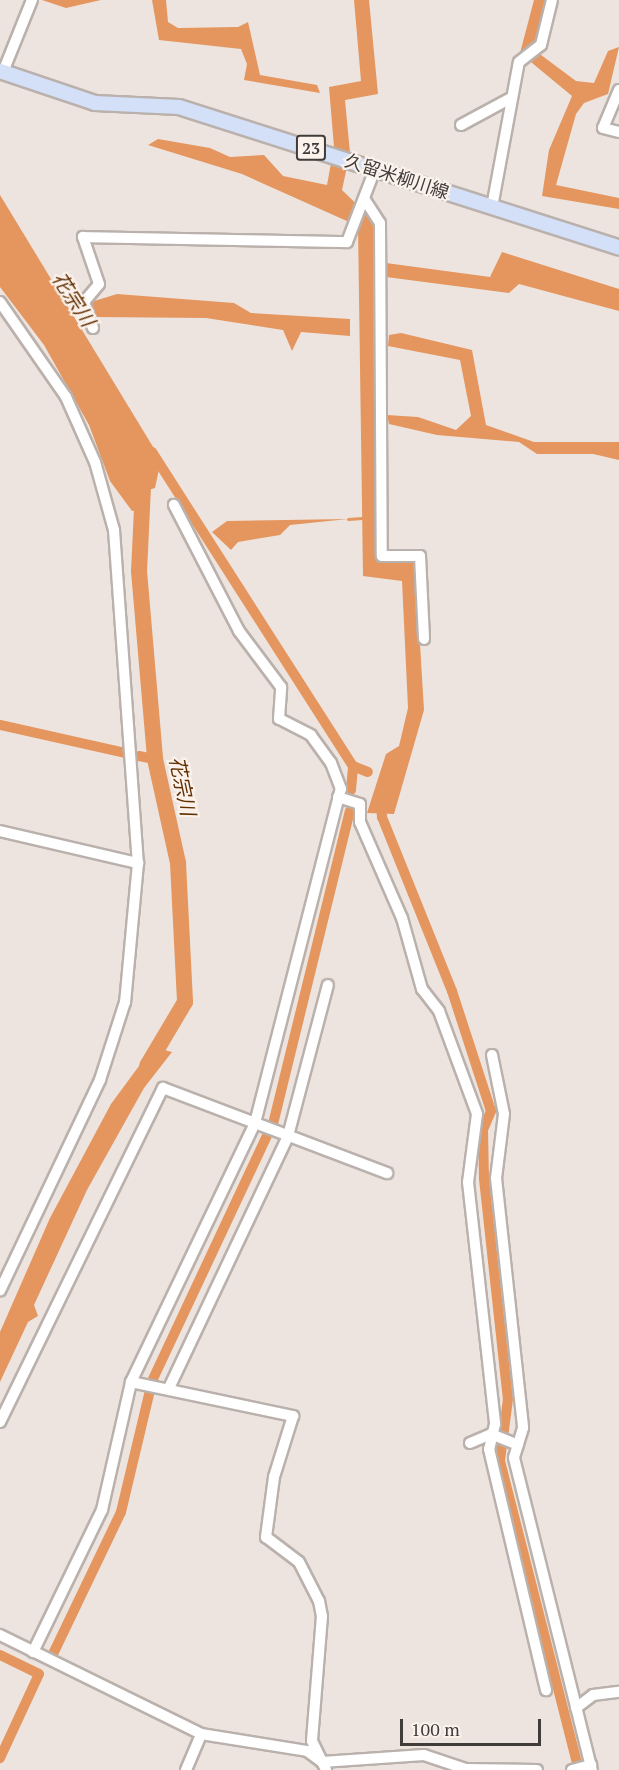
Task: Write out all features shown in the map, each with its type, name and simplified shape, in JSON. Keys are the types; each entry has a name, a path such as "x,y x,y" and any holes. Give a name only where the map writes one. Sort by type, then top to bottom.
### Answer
{"main road":[{"name":"久留米柳川線","path":"2,72 95,103 180,106 619,247"}],"street":[{"path":"492,207 519,62 541,45 552,0"},
{"path":"2,72 30,3"},
{"path":"619,90 603,129 619,132"},
{"path":"461,125 511,98"},
{"path":"93,328 84,302 99,284 84,237 348,242 375,169"},
{"path":"365,200 380,223 382,556 420,556 424,639"},
{"path":"0,302 66,397 94,462 114,530 138,863 125,1002 107,1058 67,1156 0,1291"},
{"path":"33,1652 102,1510 131,1382 255,1123 338,797 338,778 321,746 279,719 281,687 239,631 174,506"},
{"path":"338,797 360,804 360,822 402,918 422,989 439,1011 477,1114 468,1182 495,1424 491,1434 501,1518 546,1690"},
{"path":"2,831 138,863"},
{"path":"169,1388 288,1136 328,985"},
{"path":"492,1055 504,1114 495,1178 523,1428 514,1458 526,1520 591,1767 572,1770"},
{"path":"0,1422 163,1088 387,1173"},
{"path":"131,1382 169,1388 293,1416 274,1477 266,1536 299,1562 319,1601 322,1616 311,1722 312,1741 324,1766"},
{"path":"470,1443 491,1434 518,1445"},
{"path":"0,1635 201,1734 307,1752 324,1766 424,1755 466,1769 537,1770"},
{"path":"576,1708 593,1695 619,1692"},
{"path":"186,1770 201,1734"}],"shaded area":[{"path":"42,0 101,0 66,8"},
{"path":"152,0 166,0 168,22 178,28 238,27 248,22 260,75 317,85 320,93 244,80 247,64 241,49 159,40"},
{"path":"354,0 369,0 378,94 345,100 350,153 342,190 375,222 377,560 415,562 424,710 394,814 367,813 386,754 399,746 408,708 402,581 363,576 358,226 242,174 148,145 158,139 210,148 230,157 264,155 283,176 327,185 334,147 329,87 361,81"},
{"path":"534,0 548,0 533,49 576,81 594,83 608,51 619,47 608,94 584,103 576,114 556,185 619,198 619,209 542,196 549,150 572,96 520,53"},
{"path":"0,195 161,460 155,488 148,490 147,509 132,511 110,481 89,425 44,345 0,287"},
{"path":"502,252 619,289 619,311 519,284 509,293 386,277 386,263 490,277"},
{"path":"117,294 234,303 251,313 350,319 350,336 301,332 292,351 283,330 206,318 94,317 91,302"},
{"path":"401,333 472,350 486,425 534,442 619,442 619,460 593,454 537,454 519,442 437,435 389,424 387,415 418,417 456,430 471,416 460,360 388,346 389,335"},
{"path":"348,519 290,525 280,535 238,542 231,550 212,532 227,521"},
{"path":"153,1047 172,1052 144,1088 87,1190 34,1305 38,1316 28,1322 0,1382 0,1332 50,1218 111,1104"}],"waterway":[{"path":"152,452 353,766 368,772"},
{"name":"花宗川","path":"143,487 139,571 155,759 178,863 185,1002 147,1066"},
{"path":"348,519 362,518"},
{"path":"0,725 125,753"},
{"path":"139,756 155,759"},
{"path":"351,790 353,766"},
{"path":"381,800 382,817 452,991 491,1111 483,1130 484,1179 508,1399 500,1461 579,1770"},
{"path":"273,1124 350,811"},
{"path":"153,1379 268,1134"},
{"path":"53,1654 121,1512 150,1390"},
{"path":"0,1655 39,1674 0,1758"}]}
